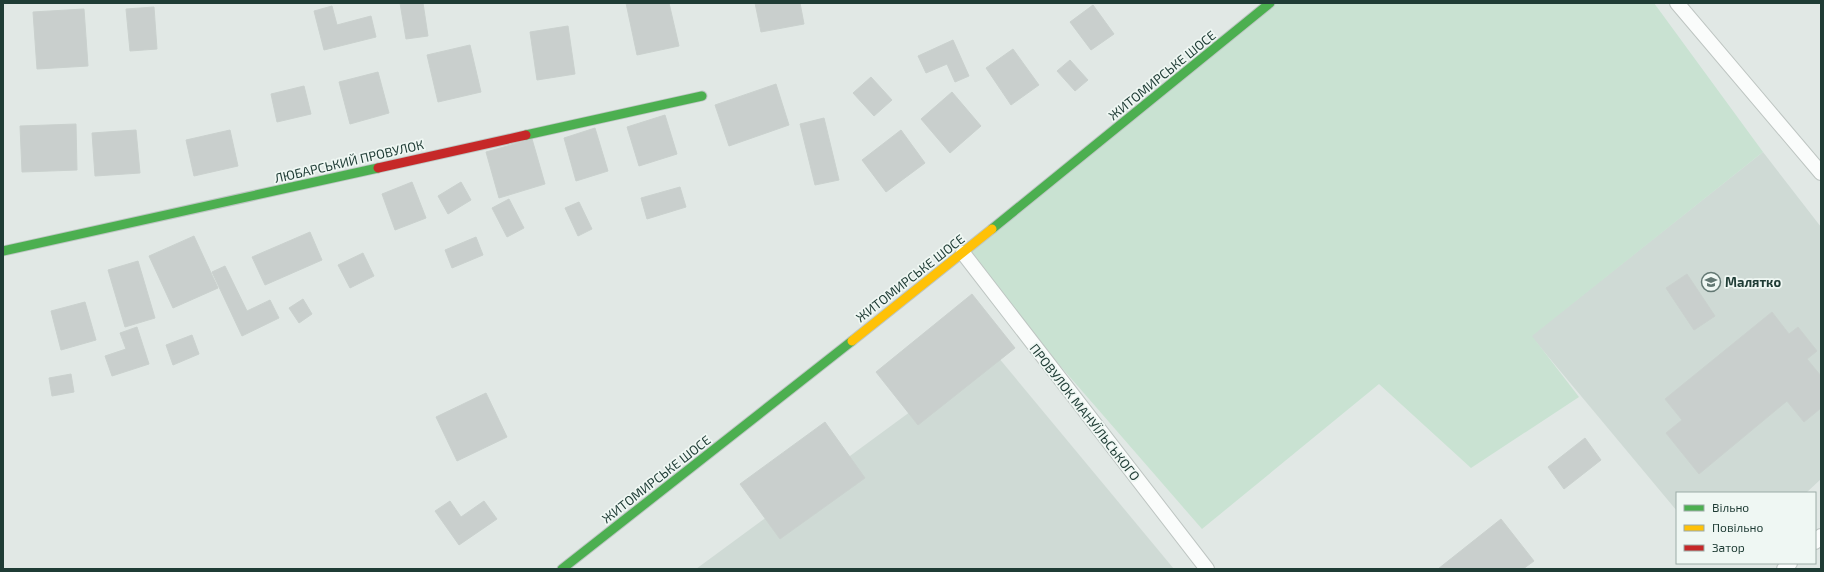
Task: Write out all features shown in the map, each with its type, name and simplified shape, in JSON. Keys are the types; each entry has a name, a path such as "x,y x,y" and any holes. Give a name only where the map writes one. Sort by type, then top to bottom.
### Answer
{"main road":[{"name":"ЖИТОМИРСЬКЕ ШОСЕ","path":"562,569 963,254 1270,3"},
{"name":"ЛЮБАРСЬКИЙ ПРОВУЛОК","path":"3,251 702,96"}],"lane":[{"path":"1677,3 1821,173"},
{"name":"ПРОВУЛОК МАНУЇЛЬСЬКОГО","path":"963,254 1207,569"}],"shaded area":[{"name":"Малятко","path":"1763,152 1821,227 1821,479 1807,492 1676,492 1676,510 1531,336"},
{"path":"993,351 1174,569 696,569"}],"green space":[{"path":"1270,3 1654,3 1763,152 1532,336 1579,397 1471,468 1379,384 1202,529 963,254"}],"building":[{"path":"400,3 423,3 428,36 406,39"},
{"path":"626,3 669,3 679,46 637,55"},
{"path":"755,3 800,3 804,24 761,32"},
{"path":"1093,5 1114,34 1091,50 1070,22"},
{"path":"332,6 337,25 371,16 376,37 324,50 314,11"},
{"path":"154,7 157,49 130,51 126,9"},
{"path":"84,9 88,66 37,69 33,12"},
{"path":"568,26 575,74 537,80 530,32"},
{"path":"953,40 969,76 955,82 947,64 926,73 918,56"},
{"path":"470,45 481,92 438,102 427,55"},
{"path":"1013,49 1039,85 1011,105 986,68"},
{"path":"1070,60 1088,80 1075,91 1057,71"},
{"path":"378,72 389,113 350,124 339,82"},
{"path":"871,77 892,100 874,116 853,93"},
{"path":"776,84 789,125 729,146 715,105"},
{"path":"304,86 311,114 277,122 271,94"},
{"path":"952,92 981,126 950,153 921,119"},
{"path":"665,115 677,154 639,166 627,127"},
{"path":"824,118 839,180 815,185 800,124"},
{"path":"76,124 77,170 22,172 20,126"},
{"path":"595,128 608,171 576,181 564,138"},
{"path":"136,130 140,173 95,176 92,133"},
{"path":"230,130 238,166 194,176 186,140"},
{"path":"901,130 925,163 886,192 862,160"},
{"path":"532,139 545,184 499,198 486,152"},
{"path":"412,182 426,218 395,230 382,194"},
{"path":"461,182 471,200 448,214 438,196"},
{"path":"680,187 686,207 647,219 641,198"},
{"path":"509,199 524,228 507,237 492,208"},
{"path":"579,202 592,229 578,236 565,208"},
{"path":"310,232 322,260 265,285 252,257"},
{"path":"194,236 218,288 173,308 149,256"},
{"path":"476,237 483,255 452,268 445,250"},
{"path":"363,253 374,276 350,288 338,265"},
{"path":"138,261 155,318 125,327 108,270"},
{"path":"225,266 247,311 270,300 279,318 242,336 212,272"},
{"path":"1687,274 1715,316 1694,330 1666,288"},
{"path":"972,294 1015,348 918,425 876,372"},
{"path":"303,299 312,314 299,323 289,308"},
{"path":"85,302 96,340 61,350 51,311"},
{"path":"1772,312 1789,334 1798,327 1817,351 1807,359 1821,376 1821,408 1804,422 1787,401 1699,474 1666,433 1682,420 1665,399"},
{"path":"137,327 149,364 112,376 105,356 126,349 120,333"},
{"path":"192,335 199,354 173,365 166,345"},
{"path":"71,374 74,392 52,396 49,378"},
{"path":"486,393 507,437 457,461 436,417"},
{"path":"825,422 865,478 780,539 740,484"},
{"path":"1585,438 1601,460 1564,489 1548,467"},
{"path":"450,501 461,517 484,501 497,519 459,545 435,511"},
{"path":"1501,519 1534,561 1523,569 1438,569"}],"traffic: fast":[{"path":"992,229 1270,3"},
{"path":"526,135 702,96"},
{"path":"3,251 378,168"},
{"path":"562,569 852,341"}],"traffic: slow":[{"path":"852,341 992,229"}],"traffic: jam":[{"path":"378,168 526,135"}],"place":[{"name":"Малятко","path":"1711,282"}]}
